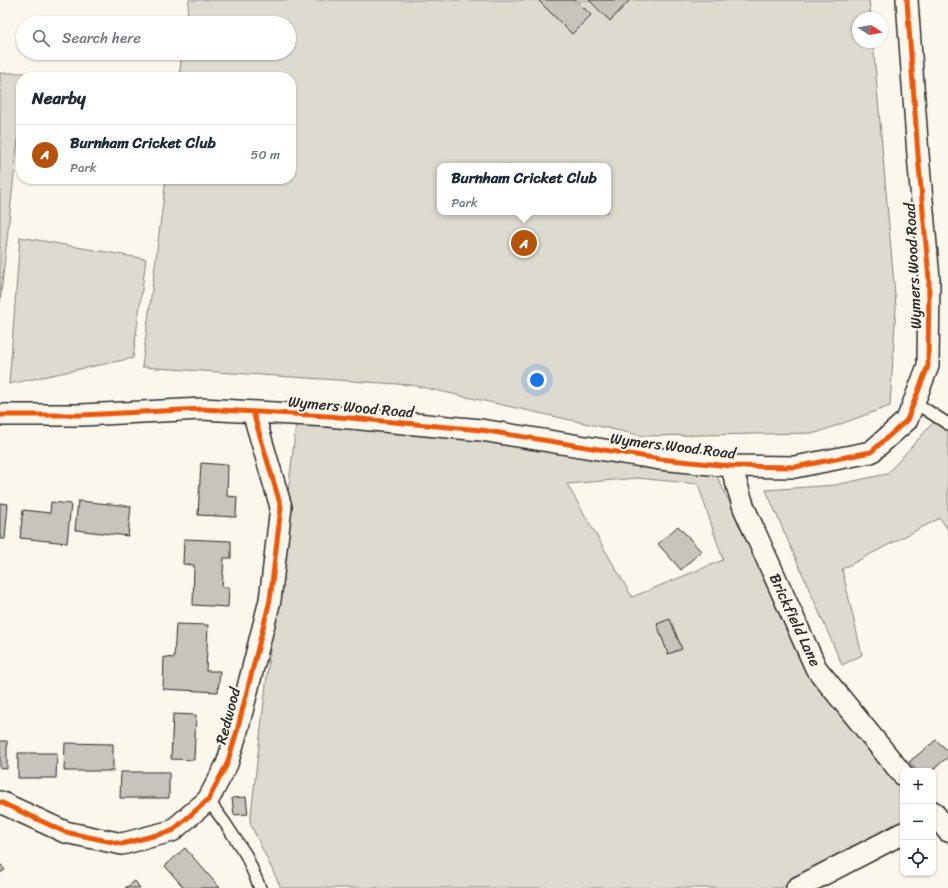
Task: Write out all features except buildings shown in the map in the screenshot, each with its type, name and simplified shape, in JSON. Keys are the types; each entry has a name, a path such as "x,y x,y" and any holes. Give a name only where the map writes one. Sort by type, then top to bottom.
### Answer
{"street":[{"name":"Wymers Wood Road","path":"0,415 82,415 202,409 328,416 481,430 660,459 731,466 795,467 871,452 907,420 928,366 929,279 918,155 907,0"},
{"name":"Redwood","path":"0,802 65,832 122,844 172,831 208,800 227,764 237,731 270,600 281,507 253,412"},
{"name":"Brickfield Lane","path":"731,466 744,508 816,668 900,771"},
{"path":"797,888 900,835"}],"lane":[{"path":"914,402 948,424"},
{"path":"208,800 229,828 246,855 260,888"}],"shaded area":[{"path":"189,0 869,0 870,12 852,12 852,48 874,48 896,307 890,406 816,433 643,436 412,385 142,367 165,184 296,184 296,72 180,72 181,60 296,60 296,16 187,16"},
{"path":"0,73 16,73 16,157 0,303"},
{"path":"20,237 146,259 133,358 9,384"},
{"path":"939,416 948,421 948,530 940,518 842,569 862,655 842,665 766,490 835,485 887,474"},
{"path":"296,424 330,425 480,441 714,470 813,674 900,782 900,828 781,888 281,888 250,823","holes":["637,478 698,484 723,560 632,597 567,484"]}],"cycle path":[{"path":"0,415 82,415 202,409 328,416 481,430 660,459 731,466 795,467 871,452 907,420 928,366 929,279 918,155 907,0"},
{"path":"0,802 65,832 122,844 172,831 208,800 227,764 237,731 270,600 281,507 253,412"}],"place":[{"name":"Burnham Cricket Club","path":"524,243"}]}
